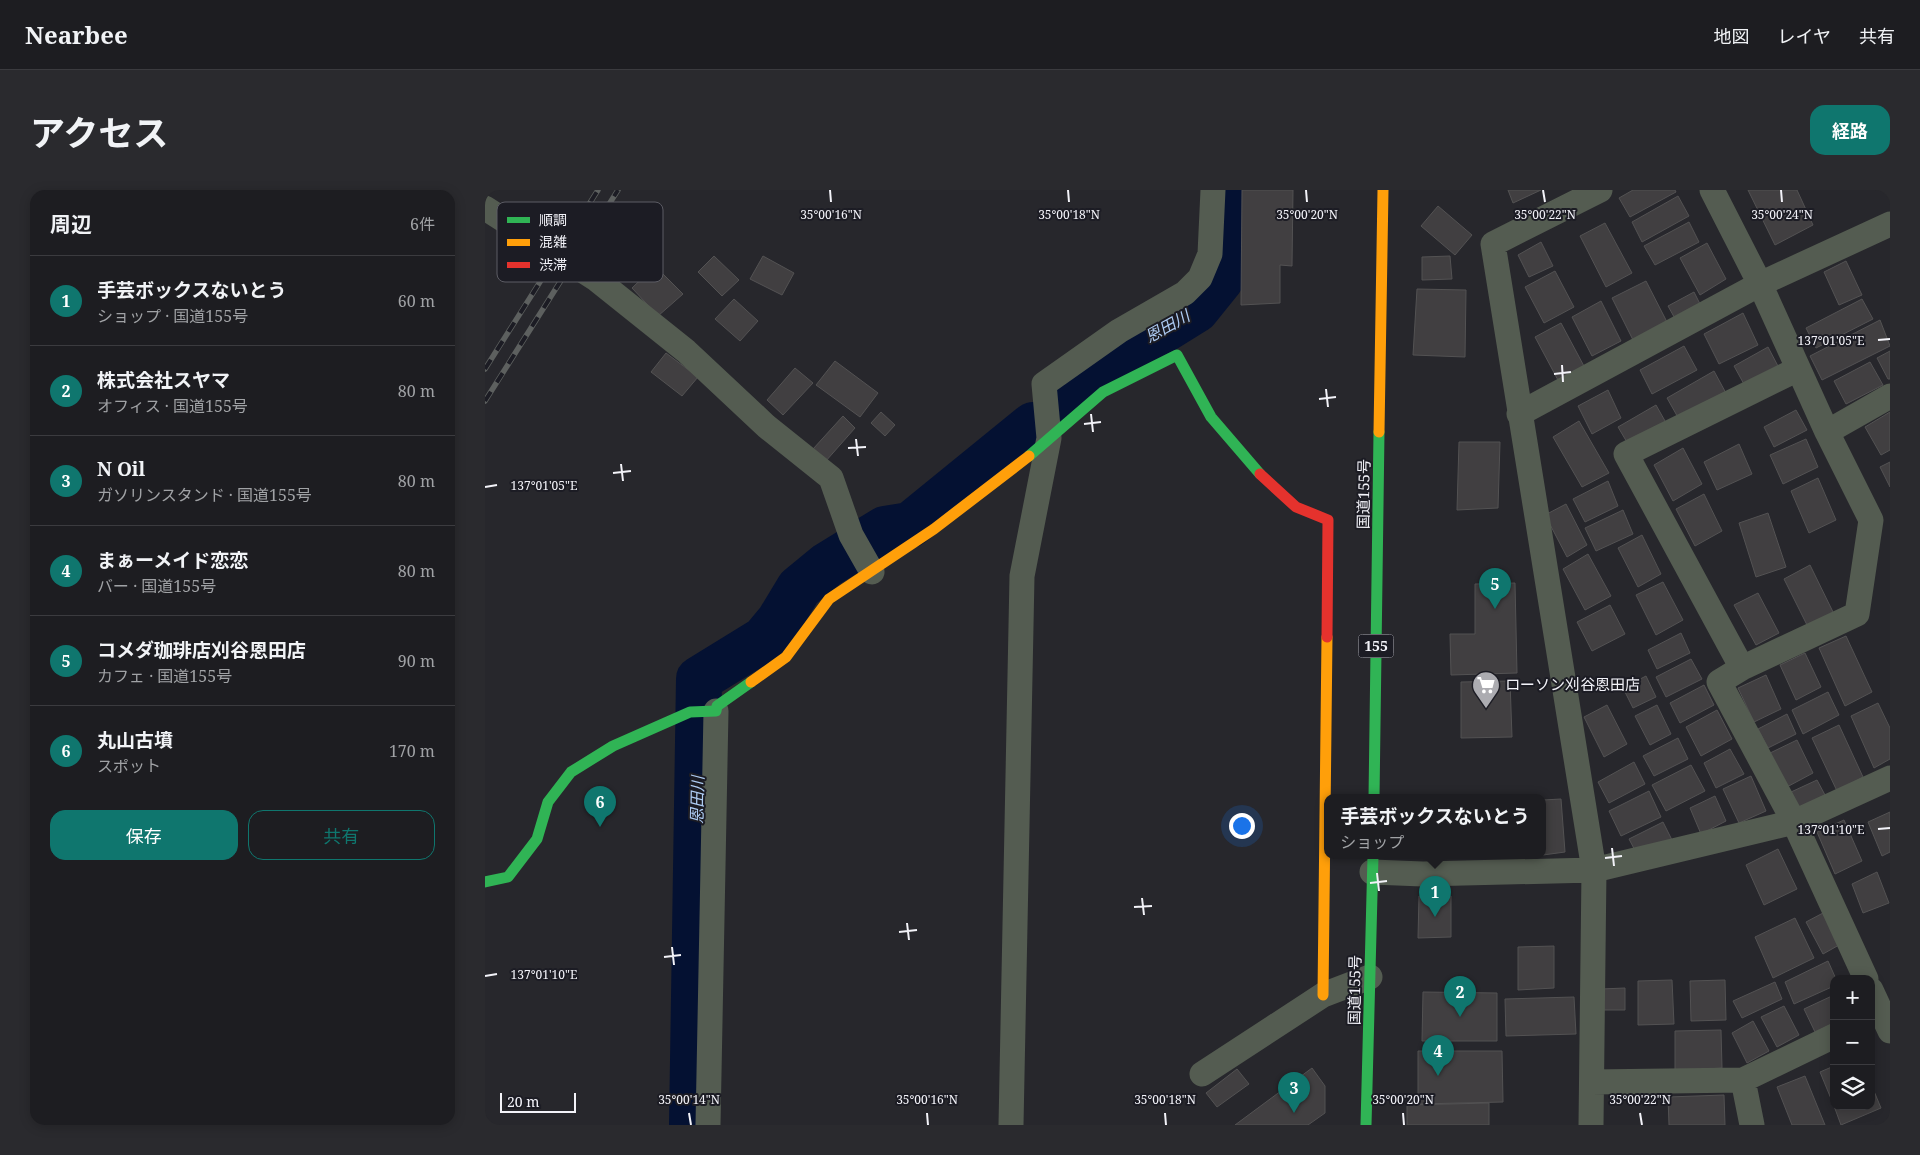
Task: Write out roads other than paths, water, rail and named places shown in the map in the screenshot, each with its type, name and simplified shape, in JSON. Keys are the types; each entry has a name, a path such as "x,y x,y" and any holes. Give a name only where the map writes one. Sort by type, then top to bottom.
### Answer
{"main road":[{"name":"国道155号","path":"1374,794 1383,190"},
{"path":"485,882 508,877 537,839 548,802 571,772 613,746 691,712 714,711 717,706 786,657 829,599 872,572 1009,473 1103,392 1177,355 1211,417 1260,474 1296,507 1329,520 1326,794"},
{"path":"1323,995 1325,859"},
{"name":"国道155号","path":"1366,1125 1372,864"}],"street":[{"path":"1011,1125 1022,576 1049,438 1045,384 1119,332 1185,293 1200,278 1210,254 1213,190"},
{"path":"1591,1125 1594,870 1493,244 1600,190"},
{"path":"1712,190 1760,284 1827,432 1881,516 1857,614 1742,668 1719,682 1794,822 1864,975"},
{"path":"1519,414 1760,284 1890,224"},
{"path":"600,282 686,351 766,426 831,478 851,535 872,572"},
{"path":"1742,668 1626,454 1798,369"},
{"path":"1827,432 1890,396"},
{"path":"708,1125 714,711"},
{"path":"1372,864 1423,874 1594,870 1794,822 1890,778"},
{"path":"1202,1074 1323,995 1370,977"},
{"path":"1875,1002 1881,1020"},
{"path":"1592,1082 1743,1080 1830,1038"},
{"path":"1743,1080 1752,1125"}],"waterway":[{"name":"恩田川","path":"1059,400 1099,363 1167,328 1196,310 1221,279 1228,258 1231,190"},
{"name":"恩田川","path":"862,543 885,529 910,525 1033,425"},
{"name":"恩田川","path":"692,1125 699,679 764,639 779,621 799,588 827,565 853,549"}],"railway":[{"path":"590,202 598,190"},
{"path":"610,202 618,190"},
{"path":"485,369 540,282"},
{"path":"485,401 560,282"}],"place":[{"name":"コメダ珈琲店刈谷恩田店","path":"1495,609"},
{"name":"ローソン刈谷恩田店","path":"1486,709"},
{"name":"丸山古墳","path":"600,827"},
{"name":"手芸ボックスないとう","path":"1435,917"},
{"name":"株式会社スヤマ","path":"1460,1017"},
{"name":"まぁーメイド恋恋","path":"1438,1076"},
{"name":"N Oil","path":"1294,1113"}]}
